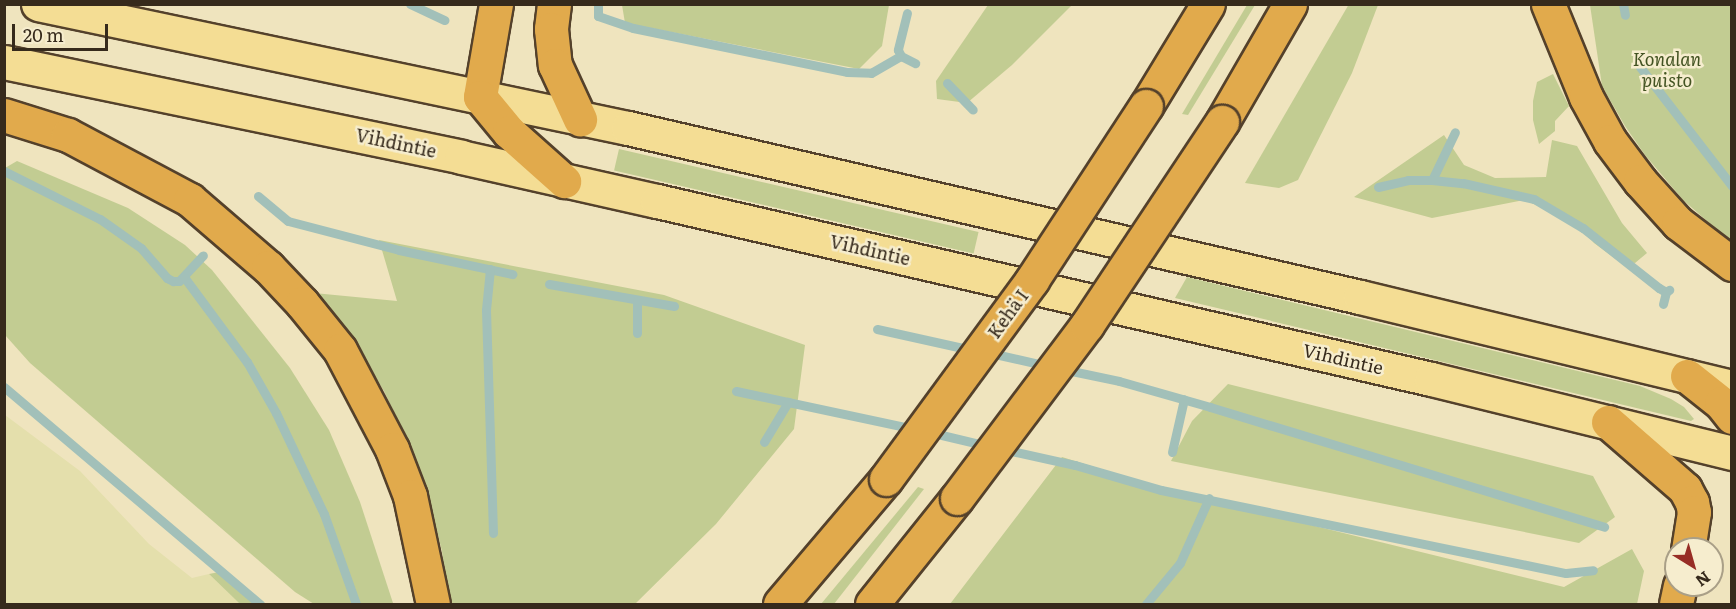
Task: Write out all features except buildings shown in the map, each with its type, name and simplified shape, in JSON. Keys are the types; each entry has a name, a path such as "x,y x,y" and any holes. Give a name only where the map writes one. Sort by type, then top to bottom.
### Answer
{"highway":[{"path":"496,4 480,98 508,132 564,181"},
{"path":"554,4 551,29 555,65 580,119"},
{"name":"Kehä I","path":"780,604 886,480 1032,280 1146,106 1208,4"},
{"path":"872,604 957,498 1087,325 1222,122 1290,4"},
{"path":"1552,17 1586,98 1610,141 1640,181 1678,222 1731,264"},
{"path":"4,115 68,135 190,200 251,252 302,303 339,350 392,449 410,496 433,604"},
{"path":"1687,376 1721,403 1731,417"},
{"path":"1608,422 1685,489 1694,512 1690,537"}],"main road":[{"path":"38,4 580,119 1348,294 1731,387"},
{"name":"Vihdintie","path":"4,62 450,155 1396,371 1731,453"}],"shaded area":[{"path":"5,415 80,471 149,544 192,578 209,574 240,604 5,604"}],"green space":[{"path":"622,4 889,5 882,46 859,69 625,23"},
{"path":"1349,4 1378,5 1352,73 1298,180 1279,188 1245,183"},
{"path":"988,5 1072,5 1012,65 967,103 937,99 936,81"},
{"path":"1247,5 1255,5 1188,115 1182,114"},
{"name":"Konalan puisto","path":"1590,5 1731,5 1731,242 1683,200 1645,155 1625,126 1602,86"},
{"path":"1553,74 1569,106 1555,121 1555,131 1539,144 1533,120 1533,101 1537,82"},
{"path":"1444,135 1464,165 1495,178 1546,177 1552,140 1577,146 1622,223 1647,253 1635,263 1617,260 1594,243 1573,220 1524,200 1432,218 1354,197"},
{"path":"619,149 979,232 974,253 614,170"},
{"path":"17,161 128,208 185,245 212,270 290,368 329,430 360,502 393,603 314,604 295,592 30,363 5,335 5,168"},
{"path":"379,240 664,295 805,345 794,429 716,524 635,604 448,604 442,551 426,489 405,436 384,391 353,341 314,293 397,301"},
{"path":"1187,277 1640,386 1671,399 1684,407 1694,419 1691,421 1175,298"},
{"path":"1228,384 1593,476 1615,517 1579,543 1171,461 1192,421"},
{"path":"1062,457 1168,490 1564,587 1632,549 1644,571 1637,604 950,604"},
{"path":"918,487 924,489 834,604 821,604"},
{"path":"224,571 257,604 240,604 209,574"}],"waterway":[{"path":"410,4 444,20"},
{"path":"598,4 598,16 633,28 847,72 871,73 901,56"},
{"path":"1623,4 1625,15"},
{"path":"907,13 898,50 901,56 915,63"},
{"path":"1640,67 1732,186"},
{"path":"947,83 973,110"},
{"path":"1432,180 1455,132"},
{"path":"4,171 100,219 141,248 167,278 173,281 179,281 203,255"},
{"path":"1378,187 1408,180 1432,180 1463,183 1534,199 1583,228 1659,288 1666,292 1669,290"},
{"path":"258,196 288,221 399,250 512,274"},
{"path":"490,269 486,310 493,533"},
{"path":"184,277 247,362 276,413 324,514 356,604"},
{"path":"549,284 674,306"},
{"path":"1663,304 1666,292"},
{"path":"637,301 637,333"},
{"path":"877,329 972,350"},
{"path":"986,352 1048,366"},
{"path":"1062,369 1119,381 1210,407 1604,527"},
{"path":"4,387 260,604"},
{"path":"736,391 915,429"},
{"path":"1172,452 1184,399"},
{"path":"764,442 788,402"},
{"path":"929,432 988,446"},
{"path":"1002,449 1075,465 1161,490 1566,573 1593,570"},
{"path":"1146,604 1180,563 1209,498"}]}
